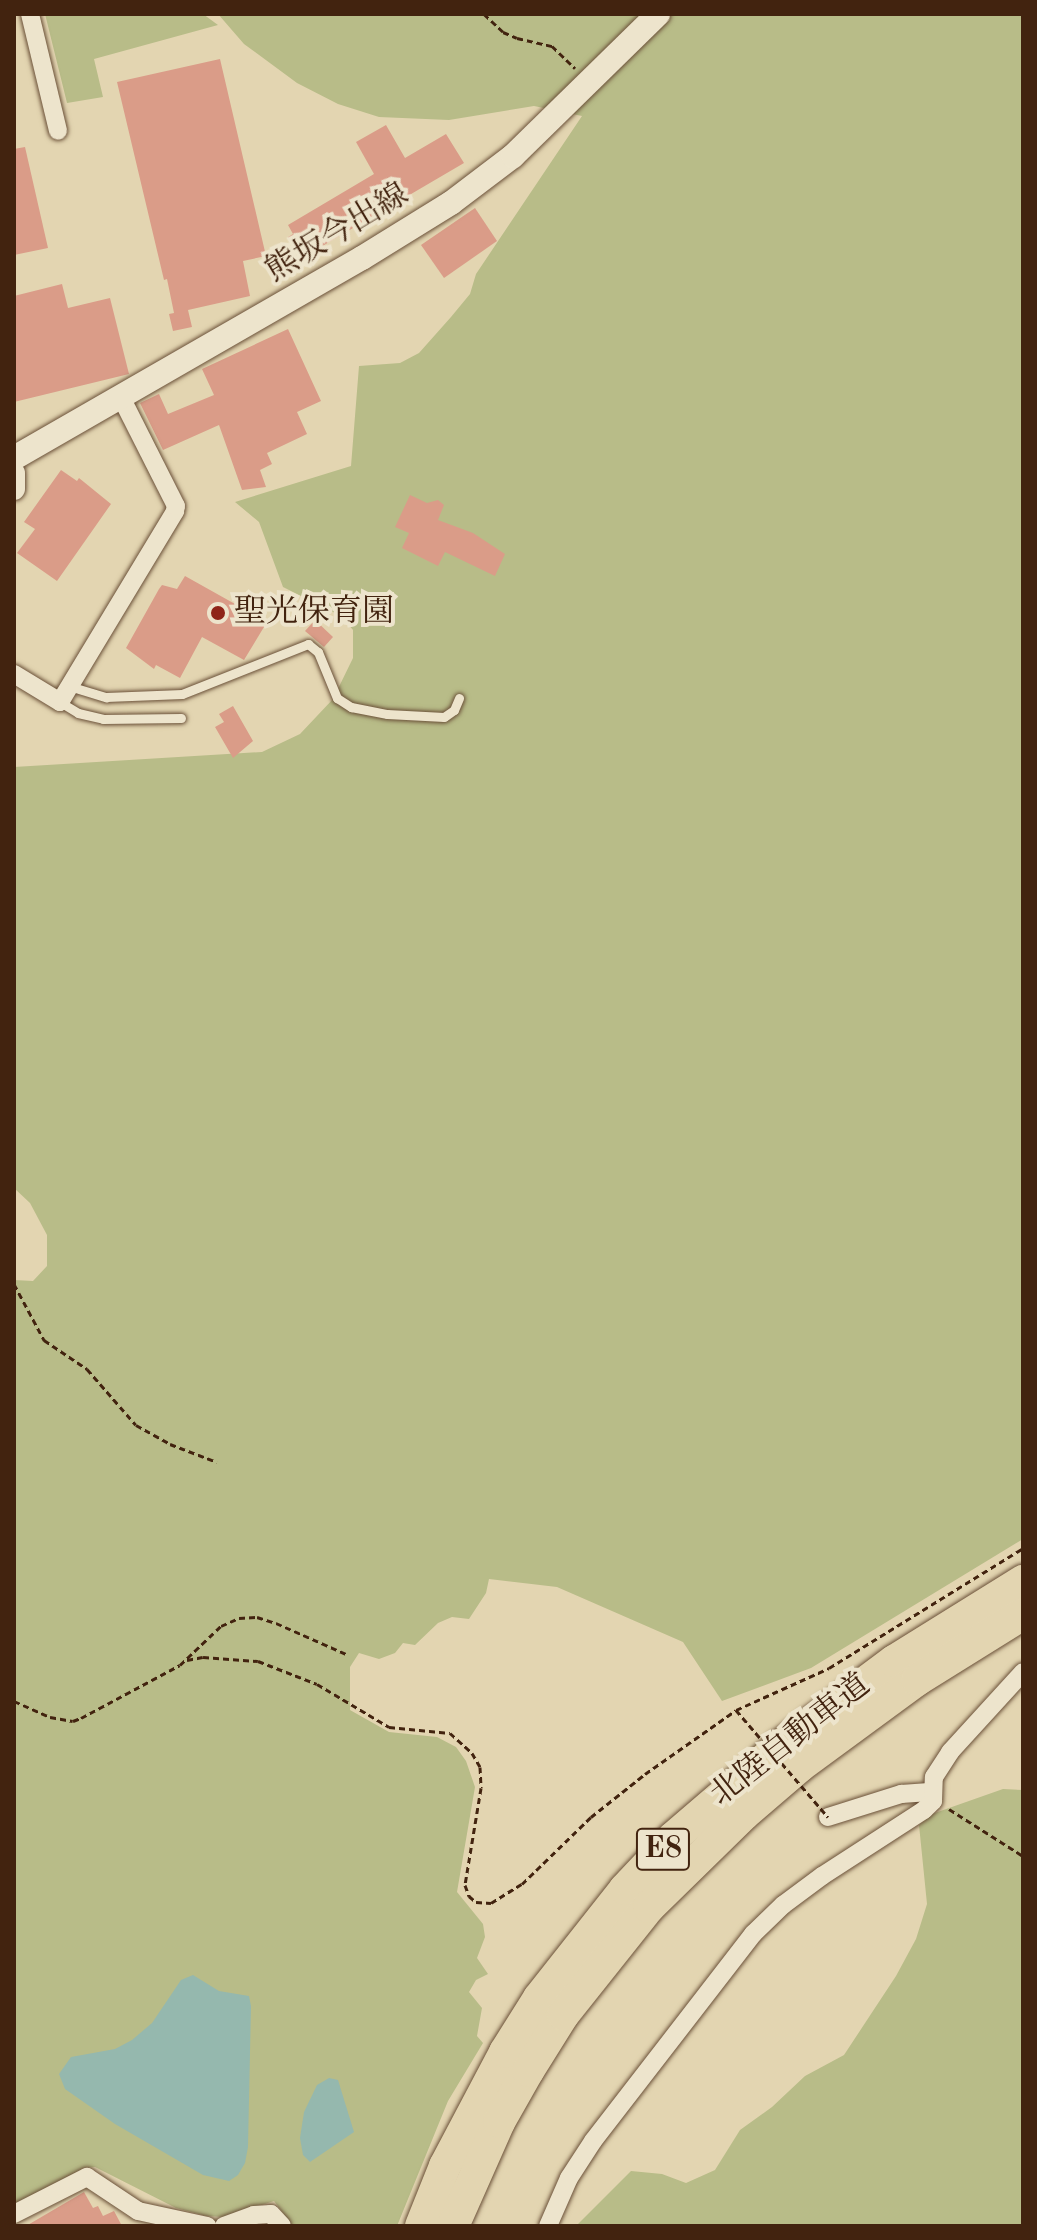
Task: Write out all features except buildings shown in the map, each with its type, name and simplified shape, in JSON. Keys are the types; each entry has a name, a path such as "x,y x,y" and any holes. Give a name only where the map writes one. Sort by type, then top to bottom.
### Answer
{"highway":[{"name":"北陸自動車道","path":"421,2226 451,2154 505,2052 539,1998 625,1889 673,1838 780,1746 894,1661 1023,1581"},
{"name":"北陸自動車道","path":"453,2226 499,2122 528,2071 571,2004 649,1907 744,1814 800,1766 917,1680 1023,1614"}],"main road":[{"name":"熊坂今出線","path":"14,458 122,399 362,258 487,177 513,156 658,14"}],"street":[{"path":"30,14 58,131"},
{"path":"14,674 64,694 175,511 176,506 122,399"},
{"path":"14,473 14,489"},
{"path":"548,2226 569,2178 593,2141 753,1934 783,1905 822,1876 912,1818 933,1796 934,1777 950,1752 1023,1672"},
{"path":"828,1817 901,1794 933,1796"},
{"path":"23,2217 87,2177 141,2218 207,2226"},
{"path":"224,2226 254,2215 271,2214 282,2226"}],"lane":[{"path":"64,694 106,697 182,694 308,644 318,652 337,698 351,707 387,714 444,717 454,710 459,698"},
{"path":"64,694 78,713 103,719 181,718"}],"path":[{"path":"484,14 503,32 552,46 575,68"},
{"path":"14,1284 44,1340 87,1369 136,1425 170,1444 217,1462"},
{"path":"187,1660 216,1657 258,1661 317,1684 389,1727 450,1733 472,1753 480,1767 481,1788 465,1885 469,1896 483,1903 491,1903 512,1892 591,1817 736,1710 829,1668 1023,1548"},
{"path":"14,1701 50,1717 73,1721 100,1710 187,1660 221,1626 239,1618 257,1617 346,1654"},
{"path":"736,1710 828,1817"},
{"path":"933,1796 1023,1856"}],"green space":[{"path":"45,14 203,14 218,25 94,59 103,97 67,103"},
{"path":"218,14 1023,14 1023,1539 811,1668 722,1701 683,1642 557,1587 489,1579 486,1593 469,1619 452,1617 438,1623 415,1645 403,1643 395,1653 379,1659 359,1653 350,1667 350,1710 389,1732 437,1737 456,1747 466,1761 475,1787 457,1892 483,1924 485,1937 477,1958 488,1974 476,1980 469,1992 482,2008 477,2036 483,2043 448,2101 397,2226 293,2226 274,2201 224,2217 206,2216 176,2208 95,2167 84,2168 14,2206 14,1280 33,1281 47,1266 47,1235 30,1203 14,1188 14,767 262,752 300,734 333,699 353,658 353,630 341,616 283,587 259,522 235,502 351,466 359,366 400,363 419,353 470,294 476,274 582,116 534,106 449,120 379,117 338,104 297,83 244,44"},
{"path":"1003,1789 1023,1790 1023,2226 576,2226 631,2171 662,2174 686,2183 715,2170 740,2130 772,2107 805,2076 844,2055 896,1976 916,1939 927,1904 919,1825 932,1814"}],"water":[{"path":"193,1975 219,1991 249,1996 251,2006 248,2147 245,2163 238,2175 229,2181 203,2175 115,2124 65,2089 59,2074 71,2057 115,2049 132,2040 152,2023 181,1980"},
{"path":"329,2078 338,2080 354,2132 310,2162 303,2155 300,2138 304,2112 317,2085"}],"place":[{"name":"聖光保育園","path":"218,613"}]}
